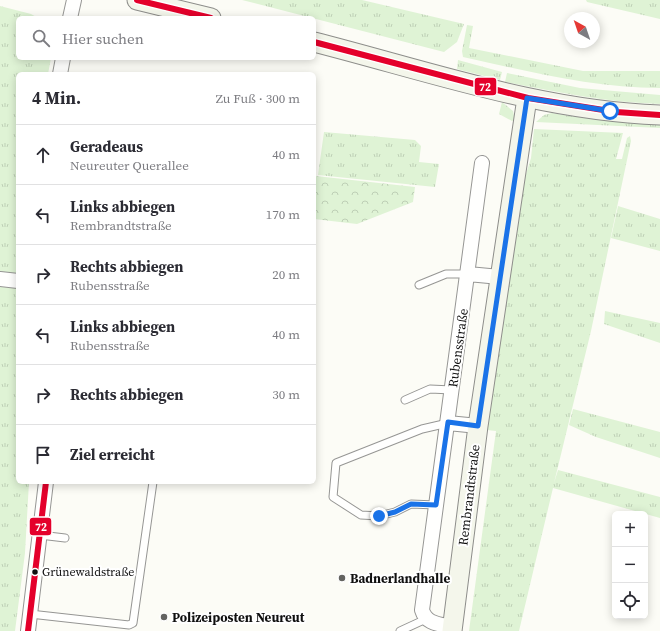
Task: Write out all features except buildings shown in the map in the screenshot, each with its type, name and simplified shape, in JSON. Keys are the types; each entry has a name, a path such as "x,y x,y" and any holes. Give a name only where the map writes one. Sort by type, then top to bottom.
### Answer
{"street":[{"path":"70,16 74,0"},
{"path":"137,0 203,16"},
{"path":"316,43 527,98 602,110 660,115"},
{"path":"60,72 63,60"},
{"name":"Rembrandtstraße","path":"452,629 478,426 527,98"},
{"name":"Rubensstraße","path":"426,619 422,610 482,163"},
{"path":"468,274 500,277"},
{"path":"0,279 16,281"},
{"path":"448,422 478,426"},
{"path":"28,631 46,484"},
{"path":"426,619 452,629"}],"lane":[{"path":"419,285 446,274 468,274"},
{"path":"405,400 430,389 452,390"},
{"path":"436,505 411,504 395,512 379,516 361,515 333,497 336,463 422,429 448,422"},
{"path":"30,614 129,625 133,623 153,484"},
{"path":"40,535 65,538"},
{"path":"400,631 426,619"}],"green space":[{"path":"242,0 362,0 464,24 457,42 444,52 316,19 316,16 304,16"},
{"path":"586,0 660,0 660,19 587,2"},
{"path":"0,6 34,16 16,16 16,60 51,60 48,72 16,72 16,484 29,484 25,553 15,631 0,631"},
{"path":"467,25 473,26 469,48 583,71 660,71 660,88 586,82 463,57 462,51"},
{"path":"458,60 502,72 500,80 457,69"},
{"path":"507,73 580,88 660,95 660,104 621,102 505,82"},
{"path":"502,102 513,111 515,120 512,121 499,114"},
{"path":"552,113 606,120 660,123 660,128 536,122 544,115"},
{"path":"534,129 623,133 616,159 622,159 627,138 630,136 631,141 591,331 554,483 558,470 660,497 660,518 648,515 648,511 635,511 553,488 519,631 469,631 496,431 487,430 520,193 531,158"},
{"path":"324,132 415,140 421,146 419,162 439,164 435,187 318,175"},
{"path":"316,176 415,187 413,202 357,224 316,219"},
{"path":"618,206 660,219 660,251 611,238"},
{"path":"605,311 660,323 660,343 604,324"},
{"path":"573,409 660,432 660,458 596,437 569,425"}],"transit line":[{"name":"72","path":"137,0 203,16"},
{"name":"72","path":"316,43 528,98 616,112 660,115"},
{"name":"72","path":"28,631 46,484"}],"place":[{"name":"Grünewaldstraße","path":"35,572"},
{"name":"Badnerlandhalle","path":"342,578"},
{"name":"Polizeiposten Neureut","path":"164,617"}],"route":[{"path":"379,516 395,512 411,504 436,505 448,422 478,426 527,98 610,111"}]}
